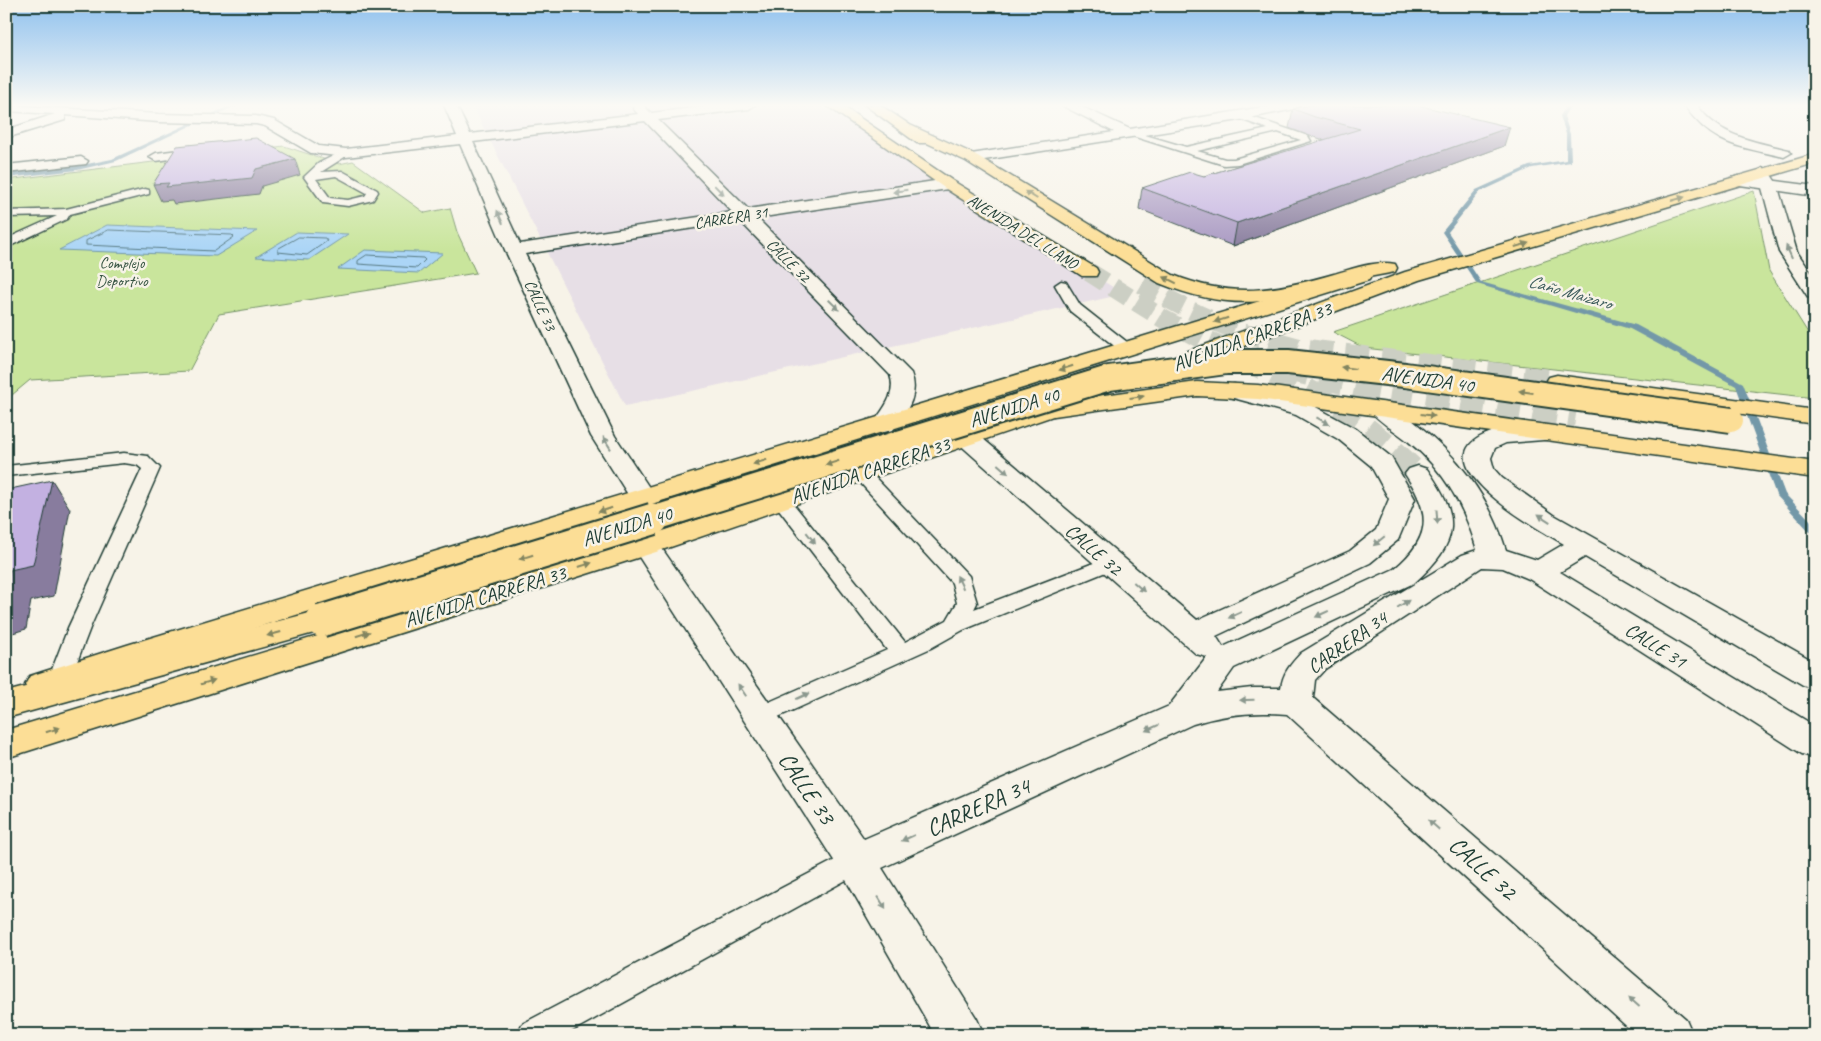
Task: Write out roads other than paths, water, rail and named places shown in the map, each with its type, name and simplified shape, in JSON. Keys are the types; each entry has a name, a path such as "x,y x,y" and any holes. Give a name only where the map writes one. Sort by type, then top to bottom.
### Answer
{"main road":[{"name":"AVENIDA DEL LLANO","path":"903,154 948,184 1089,272"},
{"path":"950,154 1166,279 1189,288 1225,295 1261,296 1286,292 1366,270 1388,268"},
{"name":"AVENIDA CARRERA 33","path":"1471,252 1782,154"},
{"name":"AVENIDA CARRERA 33","path":"6,695 1388,268 1442,260 1738,182 1766,178 1815,158"},
{"name":"AVENIDA CARRERA 33","path":"6,744 646,546 1054,409 1412,276 1442,260"},
{"name":"AVENIDA 40","path":"6,705 321,621 1109,378 1162,369 1226,362 1297,363 1405,375 1731,420 1778,419"},
{"path":"1557,382 1708,403 1778,419 1815,430"},
{"path":"1054,409 1197,389 1228,390 1566,427 1810,463"},
{"path":"1778,419 1815,417"}],"street":[{"path":"156,157 184,154"},
{"name":"CALLE 33","path":"471,154 514,250 603,436 643,498"},
{"name":"CALLE 32","path":"684,154 900,373 904,386 900,404 884,425"},
{"path":"970,166 1029,154"},
{"path":"6,169 81,161"},
{"path":"1766,178 1815,182"},
{"path":"1766,178 1815,191"},
{"path":"1766,178 1788,252 1815,293"},
{"name":"CARRERA 31","path":"514,250 948,184"},
{"path":"1193,634 1360,557 1388,534 1402,499 1382,462 1347,434 1304,410 1228,390"},
{"path":"1380,408 1434,450 1456,474 1474,501 1487,528 1493,556"},
{"path":"1566,427 1518,434 1490,441 1480,450 1479,463 1487,478 1496,485 1585,544 1815,677"},
{"name":"CALLE 32","path":"966,437 1223,660"},
{"path":"1223,660 1404,576 1420,564 1431,550 1437,535 1439,520 1436,504 1429,489 1418,474"},
{"path":"1539,572 1585,544"},
{"name":"CALLE 33","path":"646,546 856,861 961,1035"},
{"name":"CALLE 31","path":"1493,556 1511,560 1539,572 1815,744"},
{"name":"CARRERA 34","path":"856,861 1181,715 1207,706 1234,700 1264,699 1296,702 1298,677 1313,661 1472,561 1493,556"},
{"name":"CARRERA 34","path":"1181,715 1223,660"},
{"name":"CALLE 32","path":"1296,702 1670,1035"}],"lane":[{"path":"309,177 323,165 345,154"},
{"path":"1197,154 1224,162 1234,162 1263,154"},
{"path":"338,173 374,192 374,195 348,202 327,201 309,177 338,173"},
{"path":"6,214 66,212 145,192"},
{"path":"6,244 63,217 66,212"},
{"path":"6,231 40,229"},
{"path":"1061,285 1074,308 1127,349"},
{"path":"6,471 124,458 142,460 151,468 79,628 59,680"},
{"path":"861,473 962,581 967,604 955,626"},
{"path":"781,500 901,652"},
{"path":"759,716 955,626 1111,563"},
{"path":"533,1035 856,861"}],"water":[{"path":"107,225 257,231 216,256 59,250"},
{"path":"297,232 348,234 309,260 256,257"},
{"path":"365,250 443,253 419,273 338,269"}],"waterway":[{"path":"6,176 77,168 114,160 128,154"},
{"name":"Caño Maizaro","path":"1569,154 1569,161 1531,167 1478,191 1445,232 1479,283 1633,327 1740,385 1781,495 1815,531"}],"tunnel":[{"path":"1089,272 1165,320 1212,345"},
{"path":"1142,284 1208,319 1279,345"},
{"path":"1209,343 1246,358"},
{"path":"1274,343 1299,350 1557,382"},
{"path":"1242,357 1337,408 1373,434 1418,474"},
{"path":"1285,368 1362,387 1575,421"}],"park label":[{"name":"Complejo Deportivo","path":"122,271"}]}
